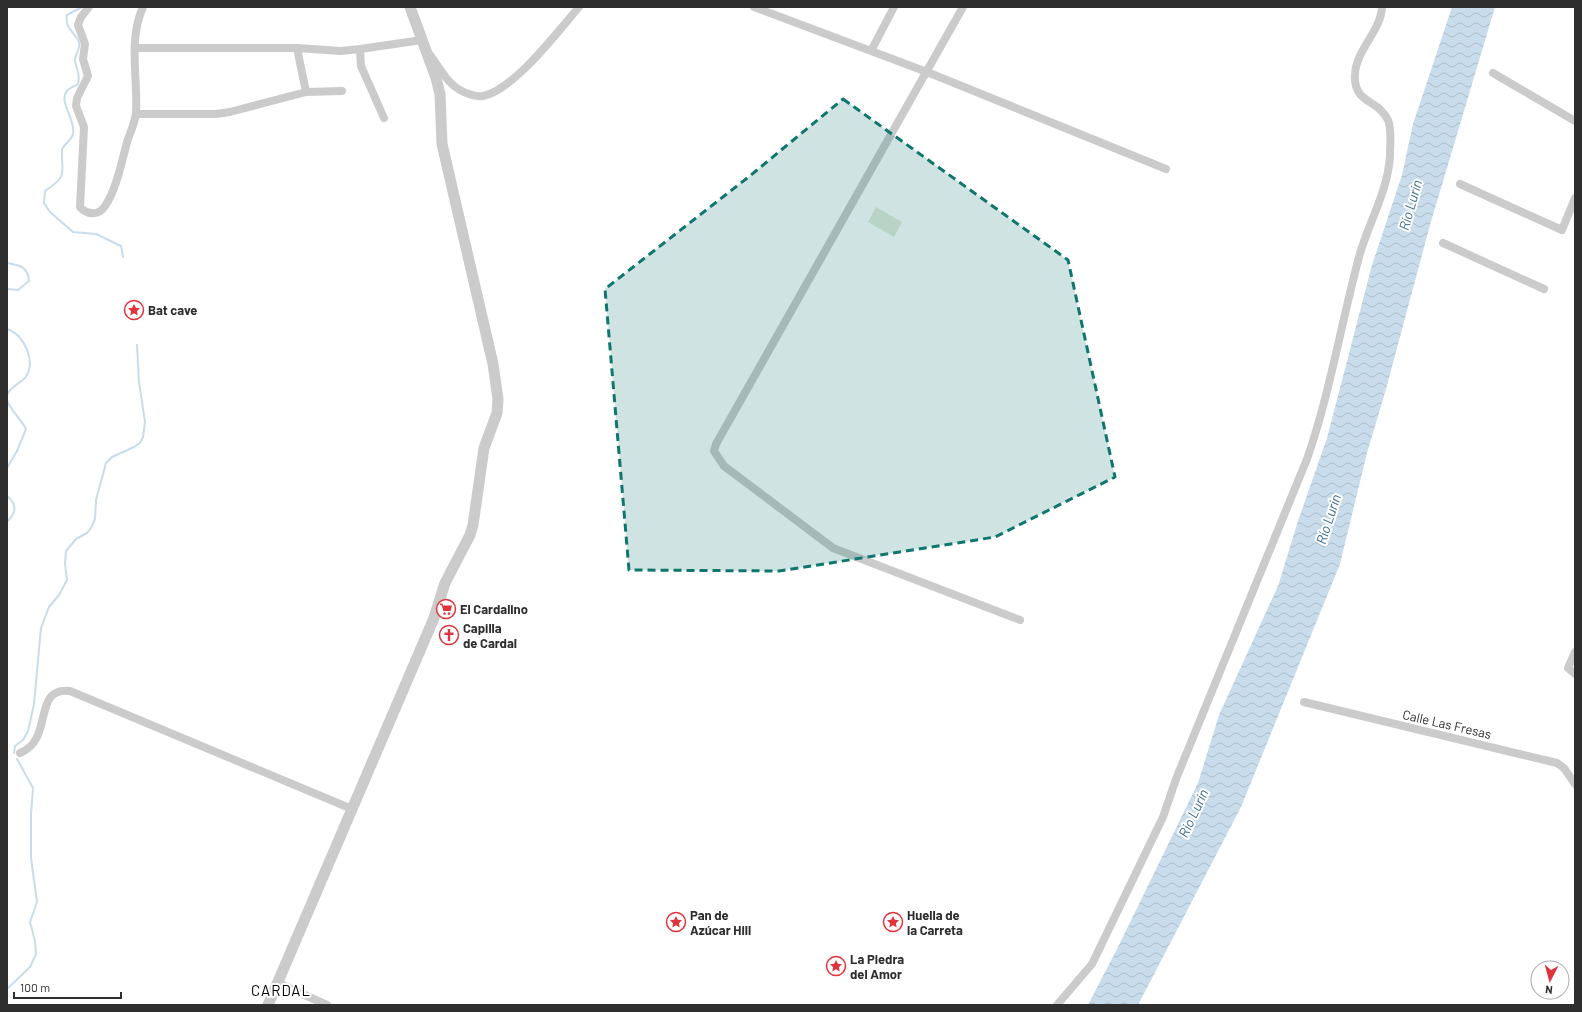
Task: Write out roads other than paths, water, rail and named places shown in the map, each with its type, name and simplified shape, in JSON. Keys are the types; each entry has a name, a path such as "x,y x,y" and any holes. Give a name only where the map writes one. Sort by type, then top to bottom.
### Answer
{"street":[{"path":"88,7 81,17 78,25 85,44 83,59 88,76 77,98 76,106 84,127 79,198 80,207 85,212 98,213 105,206 115,184 136,114 135,48 137,24 143,7"},
{"path":"268,1005 434,618 445,583 470,535 475,516 484,448 497,413 498,399 493,364 442,144 440,94 410,7"},
{"path":"424,45 450,83 460,90 483,96 496,92 515,79 579,7"},
{"path":"754,7 927,72 1166,169"},
{"path":"871,51 894,7"},
{"path":"964,7 716,444 714,451 724,466 833,548 1020,620"},
{"path":"1057,1005 1092,964 1160,823 1176,779 1307,459 1318,426 1327,397 1359,255 1384,185 1390,158 1388,120 1379,108 1359,96 1354,85 1355,71 1375,27 1382,7"},
{"path":"135,48 297,48 341,51 424,45"},
{"path":"297,48 306,92"},
{"path":"360,49 361,66 384,118"},
{"path":"1492,72 1575,121"},
{"path":"136,114 230,112 306,92 342,91"},
{"path":"1460,184 1562,230 1575,198"},
{"path":"1443,243 1544,289"},
{"path":"1575,652 1568,668 1575,674"},
{"path":"20,753 34,744 39,735 48,699 54,693 61,690 70,691 352,809"},
{"name":"Calle Las Fresas","path":"1304,702 1557,763 1564,768 1575,783"},
{"path":"278,983 327,1005"}],"water":[{"name":"Río Lurín","path":"1452,7 1495,7 1430,225 1386,389 1367,453 1340,564 1241,807 1138,1005 1088,1005 1198,783 1219,715 1278,586 1298,521 1327,438 1372,265 1402,175 1413,124"}],"waterway":[{"path":"82,7 67,15 68,26 79,43 75,59 79,76 78,84 68,90 65,95 66,105 72,123 73,134 62,149 63,169 61,177 53,186 45,191 44,203 50,212 73,232 96,234 121,246 123,257"},
{"path":"7,263 25,269 29,281 18,290 7,289"},
{"path":"7,329 13,332 23,342 27,349 30,364 25,378 13,387 7,395"},
{"path":"14,753 15,746 23,740 28,731 34,704 41,628 49,607 59,595 67,580 65,564 66,551 76,539 87,533 91,528 95,519 96,500 106,463 112,457 140,443 143,437 145,422 139,382 137,345"},
{"path":"7,400 26,429 17,451 7,468"},
{"path":"7,496 11,499 14,506 14,512 7,522"},
{"path":"7,989 30,967 36,954 35,941 30,922 37,902 31,858 31,814 33,788 17,759"}],"place":[{"name":"Bat cave","path":"134,310"},
{"name":"El Cardalino","path":"446,609"},
{"name":"Capilla de Cardal","path":"449,635"},
{"name":"Pan de Azúcar Hill","path":"676,922"},
{"name":"Huella de la Carreta","path":"893,922"},
{"name":"La Piedra del Amor","path":"836,966"}],"district":[{"name":"CARDAL","path":"281,990"}]}
